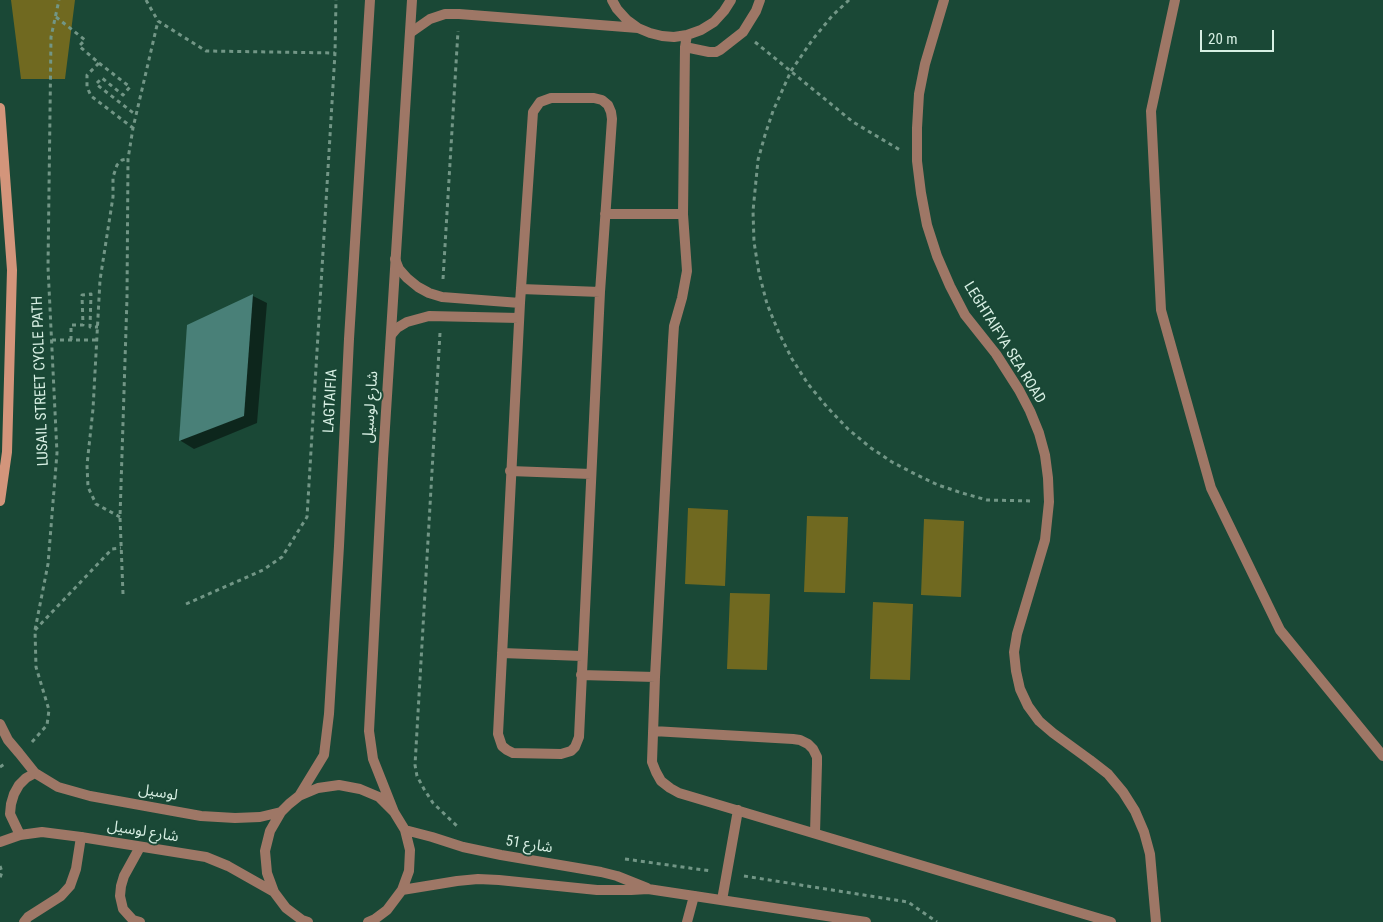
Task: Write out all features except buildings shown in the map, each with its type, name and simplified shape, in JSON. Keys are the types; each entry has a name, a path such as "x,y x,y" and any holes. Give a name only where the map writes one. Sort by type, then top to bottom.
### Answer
{"street":[{"name":"LAGTAIFIA","path":"299,796 324,754 329,714 339,556 349,339 370,0"},
{"name":"شارع لوسيل","path":"394,812 373,759 369,731 382,476 412,0"},
{"path":"612,0 627,20 638,28 650,33 674,37 701,30 714,22 731,0"},
{"path":"685,47 700,51 716,52 726,46 742,32 756,11 760,0"},
{"name":"LEGHTAIFYA SEA ROAD","path":"944,0 925,64 919,94 917,161 926,217 937,256 965,315 996,354 1030,411 1045,455 1048,478 1049,502 1045,540 1017,634 1014,652 1020,689 1028,706 1039,721 1108,774 1123,792 1135,811 1144,832 1150,854 1156,922"},
{"path":"1175,0 1152,112 1161,310 1212,488 1280,630 1383,756"},
{"path":"410,33 430,19 445,14 638,28"},
{"path":"686,35 683,214 686,271 685,285 674,326 655,677 652,762 656,772 662,781 679,793 1111,922"},
{"path":"551,98 594,98 602,100 608,105 612,119 605,214 579,738 571,751 561,754 513,753 502,746 498,734 519,318 533,112 540,102 551,98"},
{"path":"0,108 12,270 7,452 0,501"},
{"path":"605,214 683,214"},
{"path":"395,259 399,269 407,278 429,293 442,297 520,303"},
{"path":"521,289 600,292"},
{"path":"391,335 397,328 418,318 440,316 519,318"},
{"path":"510,471 591,474"},
{"path":"502,653 582,656"},
{"path":"581,675 655,677"},
{"name":"لوسيل","path":"0,724 8,740 35,773 58,786 90,796 201,816 260,817 281,812"},
{"path":"653,731 793,739 808,744 817,756 815,833"},
{"path":"20,835 10,814 11,804 19,785 35,773"},
{"path":"304,921 286,908 274,892 267,872 266,851 270,831 281,812 299,796 318,788 339,785 360,789 379,798 394,812 405,830 410,850 409,871 402,890 387,910 372,921"},
{"path":"722,900 738,810"},
{"name":"شارع 51","path":"405,830 501,856 601,872 617,876 648,889"},
{"name":"شارع لوسيل","path":"0,842 20,835 42,832 206,857 228,866 274,892"},
{"path":"24,922 28,917 61,896 70,886 76,869 81,837"},
{"path":"140,846 124,876 120,896 122,909 133,920 140,922"},
{"name":"شارع 51","path":"402,890 478,879 597,890 648,889 866,922"},
{"path":"687,922 694,896"}],"path":[{"name":"LUSAIL STREET CYCLE PATH","path":"0,767 35,740 47,725 48,717 48,710 36,667 35,630 48,564 57,453 48,267 51,37 59,0"},
{"path":"146,0 158,21 206,51 335,53"},
{"path":"186,604 263,570 282,557 307,517 335,53 336,0"},
{"path":"849,0 812,39 791,71 773,111 758,160 753,211 754,242 767,304 792,359 808,384 848,429 871,448 915,474 938,485 962,493 987,500 1049,502"},
{"path":"442,297 459,14"},
{"path":"56,17 85,40 79,46 130,87 123,95 102,78 96,84 136,116"},
{"path":"123,594 120,517 127,298 128,159 133,128 158,21"},
{"path":"742,32 853,122 917,161"},
{"path":"99,63 87,75 87,87 91,96 133,128"},
{"path":"120,517 96,504 88,486 87,465 93,410 100,280 113,197 113,177 117,165 122,160 128,159"},
{"path":"71,340 71,325 83,325 82,295 90,294 90,327 98,327"},
{"path":"440,316 415,766 417,776 434,803 462,830"},
{"path":"52,340 97,340"},
{"path":"35,630 112,548 122,548"},
{"path":"619,858 908,902 937,922"},
{"path":"0,866 2,872 0,878"}],"shaded area":[{"path":"11,0 75,0 65,79 21,79"},
{"path":"688,508 728,510 725,586 685,584"},
{"path":"807,516 848,517 845,593 804,592"},
{"path":"924,519 964,521 961,597 921,595"},
{"path":"730,593 770,594 767,670 727,669"},
{"path":"873,602 913,604 910,680 870,679"}]}
